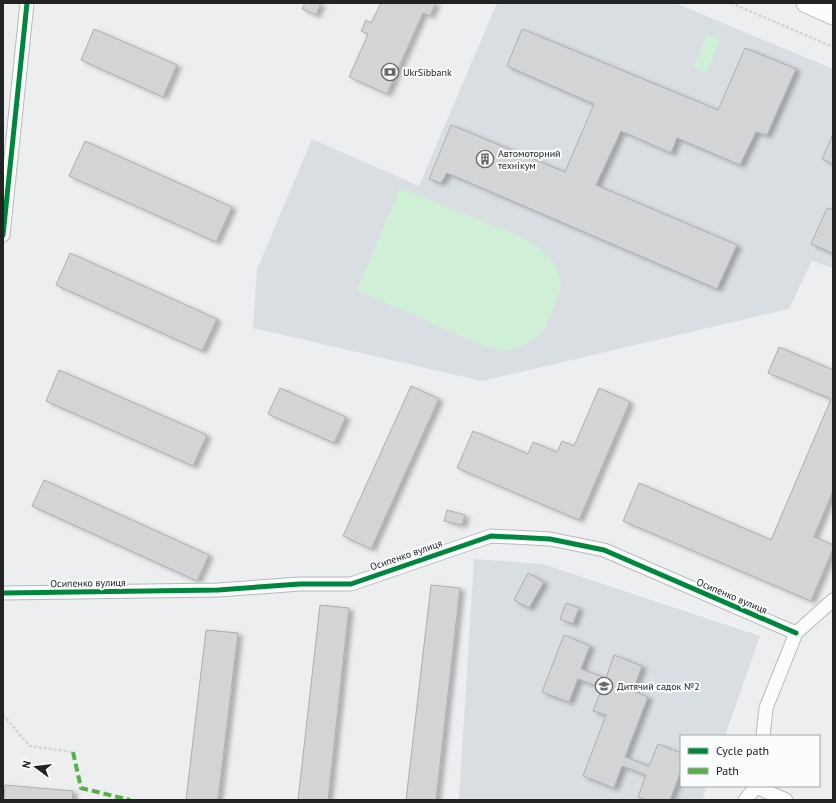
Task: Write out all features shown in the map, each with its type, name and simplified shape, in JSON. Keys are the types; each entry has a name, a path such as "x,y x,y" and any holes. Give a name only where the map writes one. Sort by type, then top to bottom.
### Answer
{"main road":[{"path":"806,3 833,15"}],"street":[{"path":"3,235 27,3"},
{"name":"Осипенко вулиця","path":"3,593 218,590 300,584 351,584 491,536 550,539 604,550 796,633"},
{"path":"763,735 766,708 796,633 833,600"},
{"path":"745,800 755,787"},
{"path":"758,787 786,800"}],"path":[{"path":"731,3 833,47"},
{"path":"3,715 30,746 73,752"}],"shaded area":[{"path":"497,3 675,3 833,69 833,268 812,261 789,309 482,381 253,328 257,269 312,139 419,186"},
{"name":"Дитячий садок №2","path":"474,559 543,564 760,636 725,735 680,735 680,787 707,787 702,800 459,800"}],"green space":[{"path":"707,34 720,40 707,72 694,67"},
{"path":"400,188 514,234 535,245 550,257 558,273 561,286 554,309 545,329 532,340 519,348 505,350 486,347 357,290"}],"building":[{"path":"305,3 321,3 316,15 302,9"},
{"path":"381,3 436,3 430,16 423,13 387,94 349,77 368,34 361,31 366,20 371,23"},
{"path":"94,29 177,65 163,97 81,60"},
{"name":"Автомоторний технікум","path":"522,29 718,110 745,48 796,69 767,135 756,132 740,165 677,138 671,153 621,131 596,185 737,245 717,289 447,173 441,183 429,179 451,125 565,172 594,104 507,66"},
{"path":"833,134 833,164 822,159"},
{"path":"85,141 232,207 216,242 69,176"},
{"path":"827,208 833,210 833,253 811,244"},
{"path":"70,253 217,319 202,351 56,285"},
{"path":"779,347 833,370 833,491 814,537 833,545 833,549 811,601 623,521 639,483 771,540 831,399 768,373"},
{"path":"59,370 207,435 193,466 46,401"},
{"path":"411,386 439,399 371,549 343,536"},
{"path":"280,388 346,417 334,443 268,414"},
{"path":"599,388 630,402 579,520 457,468 473,431 528,454 533,442 557,452 562,441 574,446"},
{"path":"44,480 209,555 197,581 32,506"},
{"path":"447,510 465,515 462,525 444,521"},
{"path":"528,573 544,582 529,608 514,600"},
{"path":"431,585 460,588 436,800 406,800"},
{"path":"566,603 579,608 573,624 560,619"},
{"path":"320,605 349,608 328,800 298,800"},
{"path":"206,630 238,633 218,800 186,800"},
{"path":"564,635 590,646 581,669 606,678 614,655 642,666 633,691 648,697 625,757 649,766 658,744 680,753 680,774 670,800 647,800 638,797 646,775 622,766 614,788 583,776 606,715 593,711 602,688 578,679 569,702 542,692"},
{"path":"5,785 73,791 72,800 4,800"}],"marked path":[{"path":"73,752 81,788 130,800"}],"cycle path":[{"path":"3,235 27,3"},
{"path":"3,593 218,590 300,584 351,584 491,536 550,539 604,550 796,633"}],"place":[{"name":"UkrSibbank","path":"390,72"},
{"name":"Автомоторний технікум","path":"485,159"},
{"name":"Дитячий садок №2","path":"604,686"}]}
